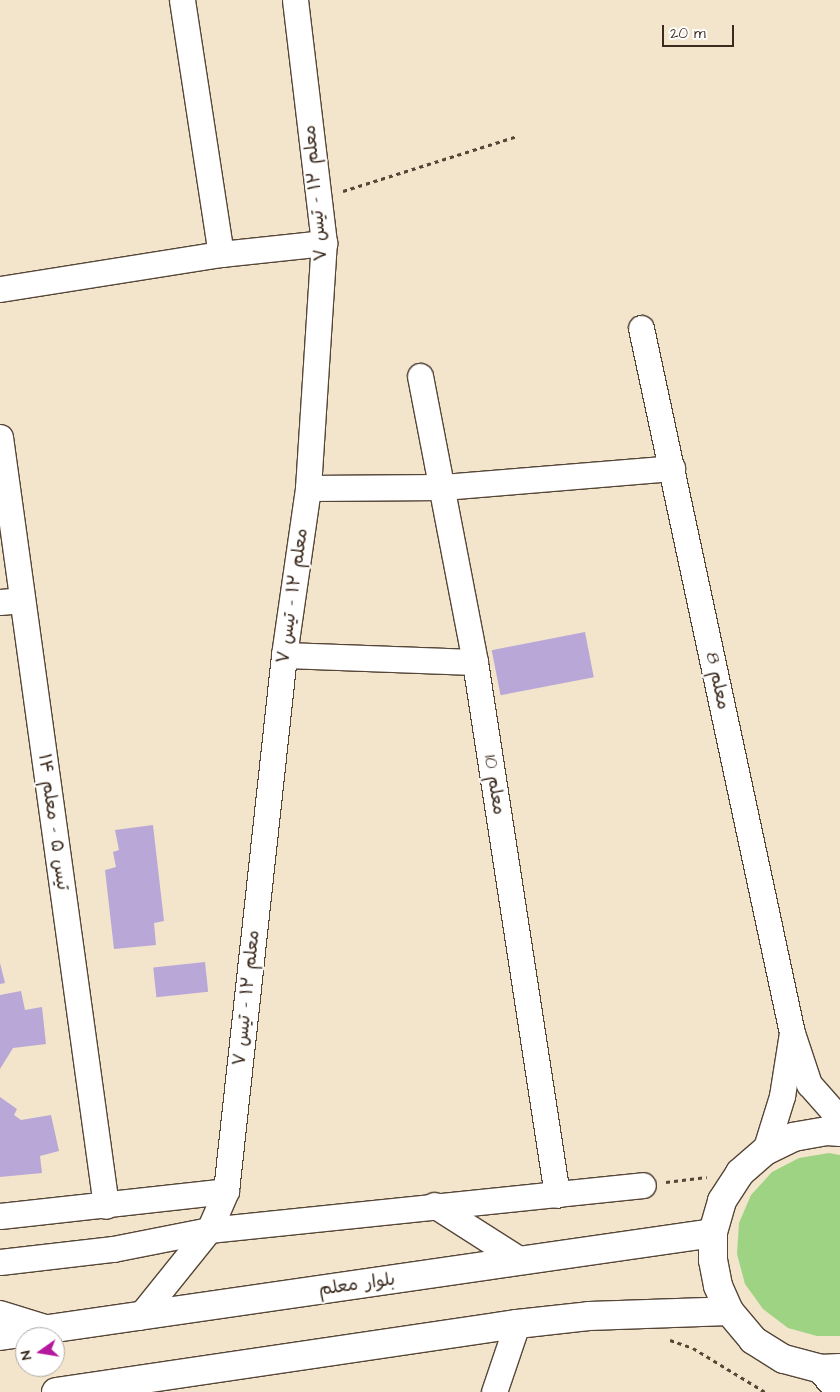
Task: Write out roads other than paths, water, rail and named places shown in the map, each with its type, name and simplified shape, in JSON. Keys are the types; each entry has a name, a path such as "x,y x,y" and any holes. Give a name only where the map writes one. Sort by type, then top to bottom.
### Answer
{"main road":[{"path":"840,1132 827,1131 794,1136 765,1151 740,1173 722,1202 714,1233 712,1260 718,1286 729,1311 753,1340 784,1360 830,1368 840,1392"},
{"name":"بلوار معلم","path":"65,1328 714,1233"},
{"path":"56,1392 86,1390 517,1324 589,1316 729,1311"},
{"path":"0,1315 38,1327"},
{"name":"بلوار معلم","path":"0,1336 15,1334"}],"street":[{"path":"182,0 221,254"},
{"name":"معلم ۱۲ - تیس ۷","path":"140,1317 209,1230 226,1191 284,655 308,488 324,243 295,0"},
{"path":"0,289 221,254 324,243"},
{"name":"معلم 8","path":"642,328 792,1033"},
{"name":"معلم 10","path":"420,376 443,487 475,662 557,1196"},
{"name":"تیس ۵ - معلم ۱۴","path":"0,437 11,601 106,1206"},
{"path":"308,488 443,487 672,468"},
{"path":"284,655 475,662"},
{"path":"792,1033 809,1084 840,1118"},
{"path":"765,1151 782,1096 792,1033"},
{"path":"0,1262 113,1248 209,1230 434,1205 557,1196 643,1185"},
{"path":"0,1216 106,1206 226,1191"},
{"path":"434,1205 522,1261"},
{"path":"494,1392 517,1324"}]}
